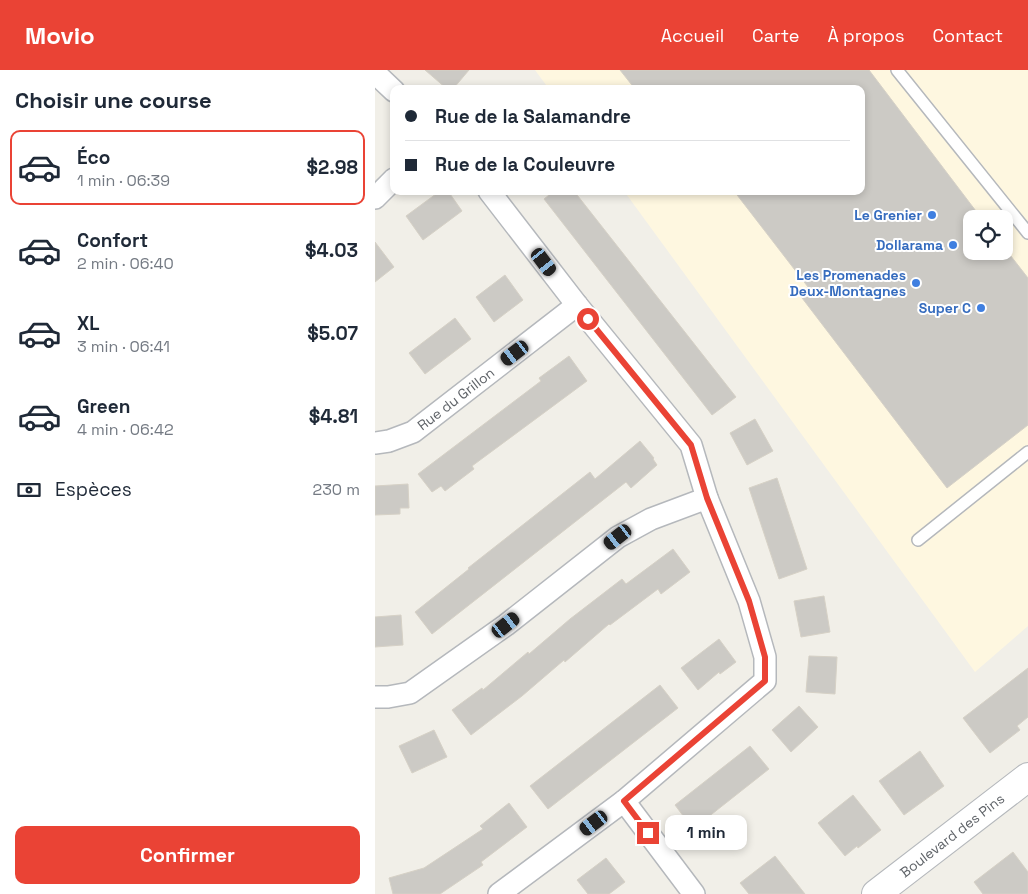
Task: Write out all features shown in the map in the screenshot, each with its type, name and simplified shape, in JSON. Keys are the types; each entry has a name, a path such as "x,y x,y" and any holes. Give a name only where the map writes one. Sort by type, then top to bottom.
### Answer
{"street":[{"path":"375,73 390,87"},
{"path":"375,198 390,183"},
{"path":"493,195 577,306 691,445 707,498 749,601 765,657 765,681 624,801 499,894"},
{"name":"Rue du Grillon","path":"375,443 389,442 413,432 577,306"},
{"path":"375,697 388,698 409,693 506,625 618,537 651,519 707,498"},
{"name":"Boulevard des Pins","path":"875,894 1025,786"},
{"path":"624,801 694,894"}],"lane":[{"path":"897,70 1028,233"},
{"path":"918,540 1028,452"}],"shaded area":[{"path":"535,70 1028,70 1028,626 975,672 627,195 865,195 865,85 546,85"}],"building":[{"path":"425,70 469,70 456,85 442,85"},
{"name":"Les Promenades Deux-Montagnes","path":"620,70 869,70 975,210 963,210 963,260 1013,259 1028,278 1028,425 947,488 799,294 808,287 737,195 865,195 865,85 632,85"},
{"path":"435,195 451,195 462,211 423,240 406,216"},
{"path":"549,195 577,195 736,397 712,415 544,199"},
{"path":"375,242 394,267 375,282"},
{"path":"505,275 523,300 494,322 476,297"},
{"path":"455,318 471,339 425,374 409,353"},
{"path":"569,356 587,381 472,466 474,469 445,491 441,486 432,492 418,474 541,381 539,378"},
{"path":"755,419 773,451 747,465 730,433"},
{"path":"640,441 654,458 657,465 631,488 626,482 432,634 415,612 590,472 595,479"},
{"path":"777,478 807,569 779,579 749,488"},
{"path":"408,484 409,508 400,508 400,514 375,515 375,486"},
{"path":"673,549 690,572 661,594 658,589 609,624 565,662 564,660 522,696 471,735 452,710 482,688 483,690 528,652 529,654 570,619 622,579 626,584"},
{"path":"824,596 830,632 801,637 794,601"},
{"path":"401,615 403,645 375,647 375,617"},
{"path":"719,639 736,662 720,674 719,672 698,690 681,668"},
{"path":"809,656 837,657 835,694 806,692"},
{"path":"1028,668 1028,717 1017,726 1020,730 990,753 963,718"},
{"path":"660,685 678,708 548,809 530,786"},
{"path":"799,706 818,727 791,752 772,730"},
{"path":"434,730 447,757 412,773 399,746"},
{"path":"750,746 769,769 693,829 675,805"},
{"path":"920,751 944,786 904,815 879,781"},
{"path":"853,795 881,830 845,856 818,823"},
{"path":"509,803 527,827 481,862 483,865 440,894 393,894 389,878 424,868 483,829 480,826"},
{"path":"1013,852 1028,872 1028,894 983,894 974,882"},
{"path":"775,856 805,894 749,894 740,883"},
{"path":"606,858 625,882 609,894 588,894 577,880"}],"place":[{"name":"Le Grenier","path":"932,215"},
{"name":"Dollarama","path":"953,245"},
{"name":"Les Promenades Deux-Montagnes","path":"916,283"},
{"name":"Super C","path":"981,308"}],"route":[{"path":"588,319 691,445 707,498 749,601 765,657 765,681 624,801 648,833"}]}
